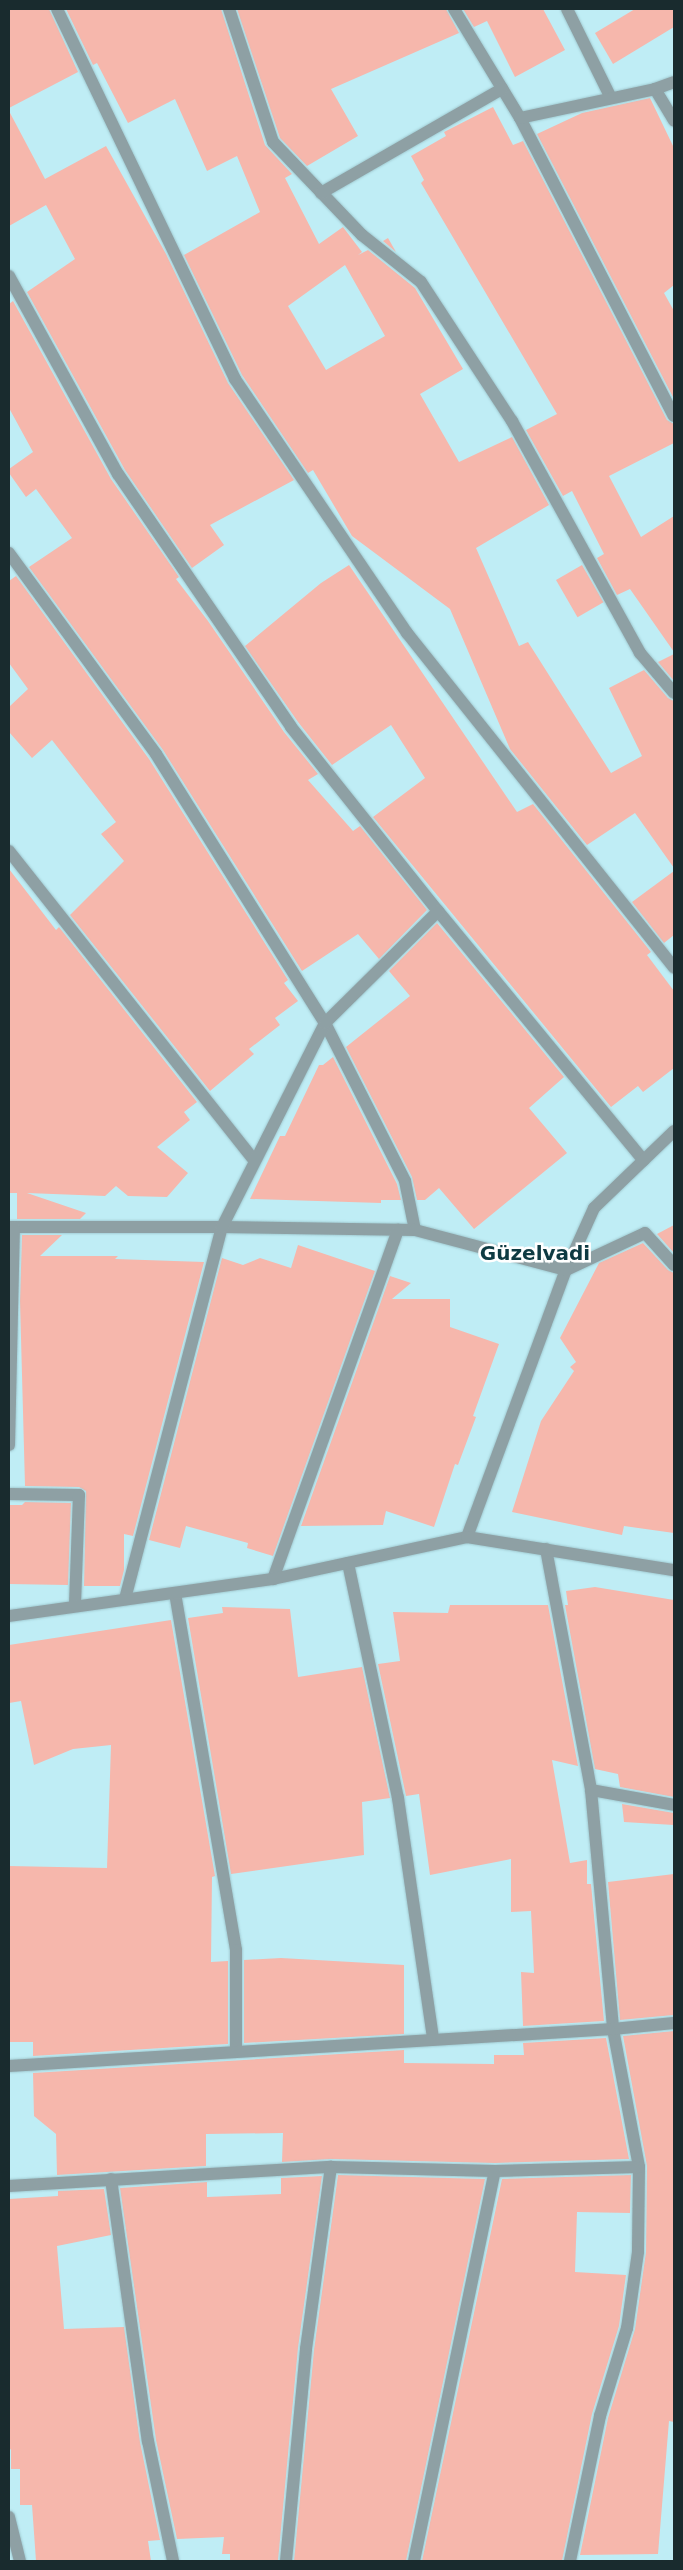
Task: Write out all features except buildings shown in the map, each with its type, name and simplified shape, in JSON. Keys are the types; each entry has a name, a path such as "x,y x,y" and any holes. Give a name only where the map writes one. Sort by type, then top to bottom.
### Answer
{"street":[{"path":"57,9 235,379 407,632 674,968"},
{"path":"229,9 273,142 362,235 421,282 512,421 640,653 674,693"},
{"path":"454,9 520,118 674,416"},
{"path":"567,9 611,98"},
{"path":"520,118 655,88 674,82"},
{"path":"655,88 674,121"},
{"path":"322,193 502,89"},
{"path":"9,276 118,474 291,726 438,911 642,1160"},
{"path":"9,554 156,754 325,1022 405,1181 415,1230"},
{"path":"9,851 254,1160"},
{"path":"125,1599 222,1227 325,1022 438,911"},
{"path":"467,1537 566,1270 594,1208 674,1131"},
{"path":"9,1445 11,1227 222,1227 415,1230 566,1270 645,1233 674,1265"},
{"path":"273,1578 398,1230"},
{"path":"9,1494 78,1495 75,1606"},
{"path":"9,1616 273,1578 467,1537 674,1570"},
{"path":"546,1549 591,1790 612,2028 639,2167 638,2252 627,2328 600,2416 570,2561"},
{"path":"348,1563 398,1798 434,2040"},
{"path":"175,1593 236,1950 236,2050"},
{"path":"591,1790 674,1805"},
{"path":"9,2066 674,2023"},
{"path":"9,2186 331,2167 495,2171 639,2167"},
{"path":"286,2561 306,2349 331,2167"},
{"path":"414,2561 495,2171"},
{"path":"111,2179 148,2442 173,2561"},
{"path":"9,2518 20,2561"}],"district":[{"name":"Güzelvadi","path":"535,1253"}]}
